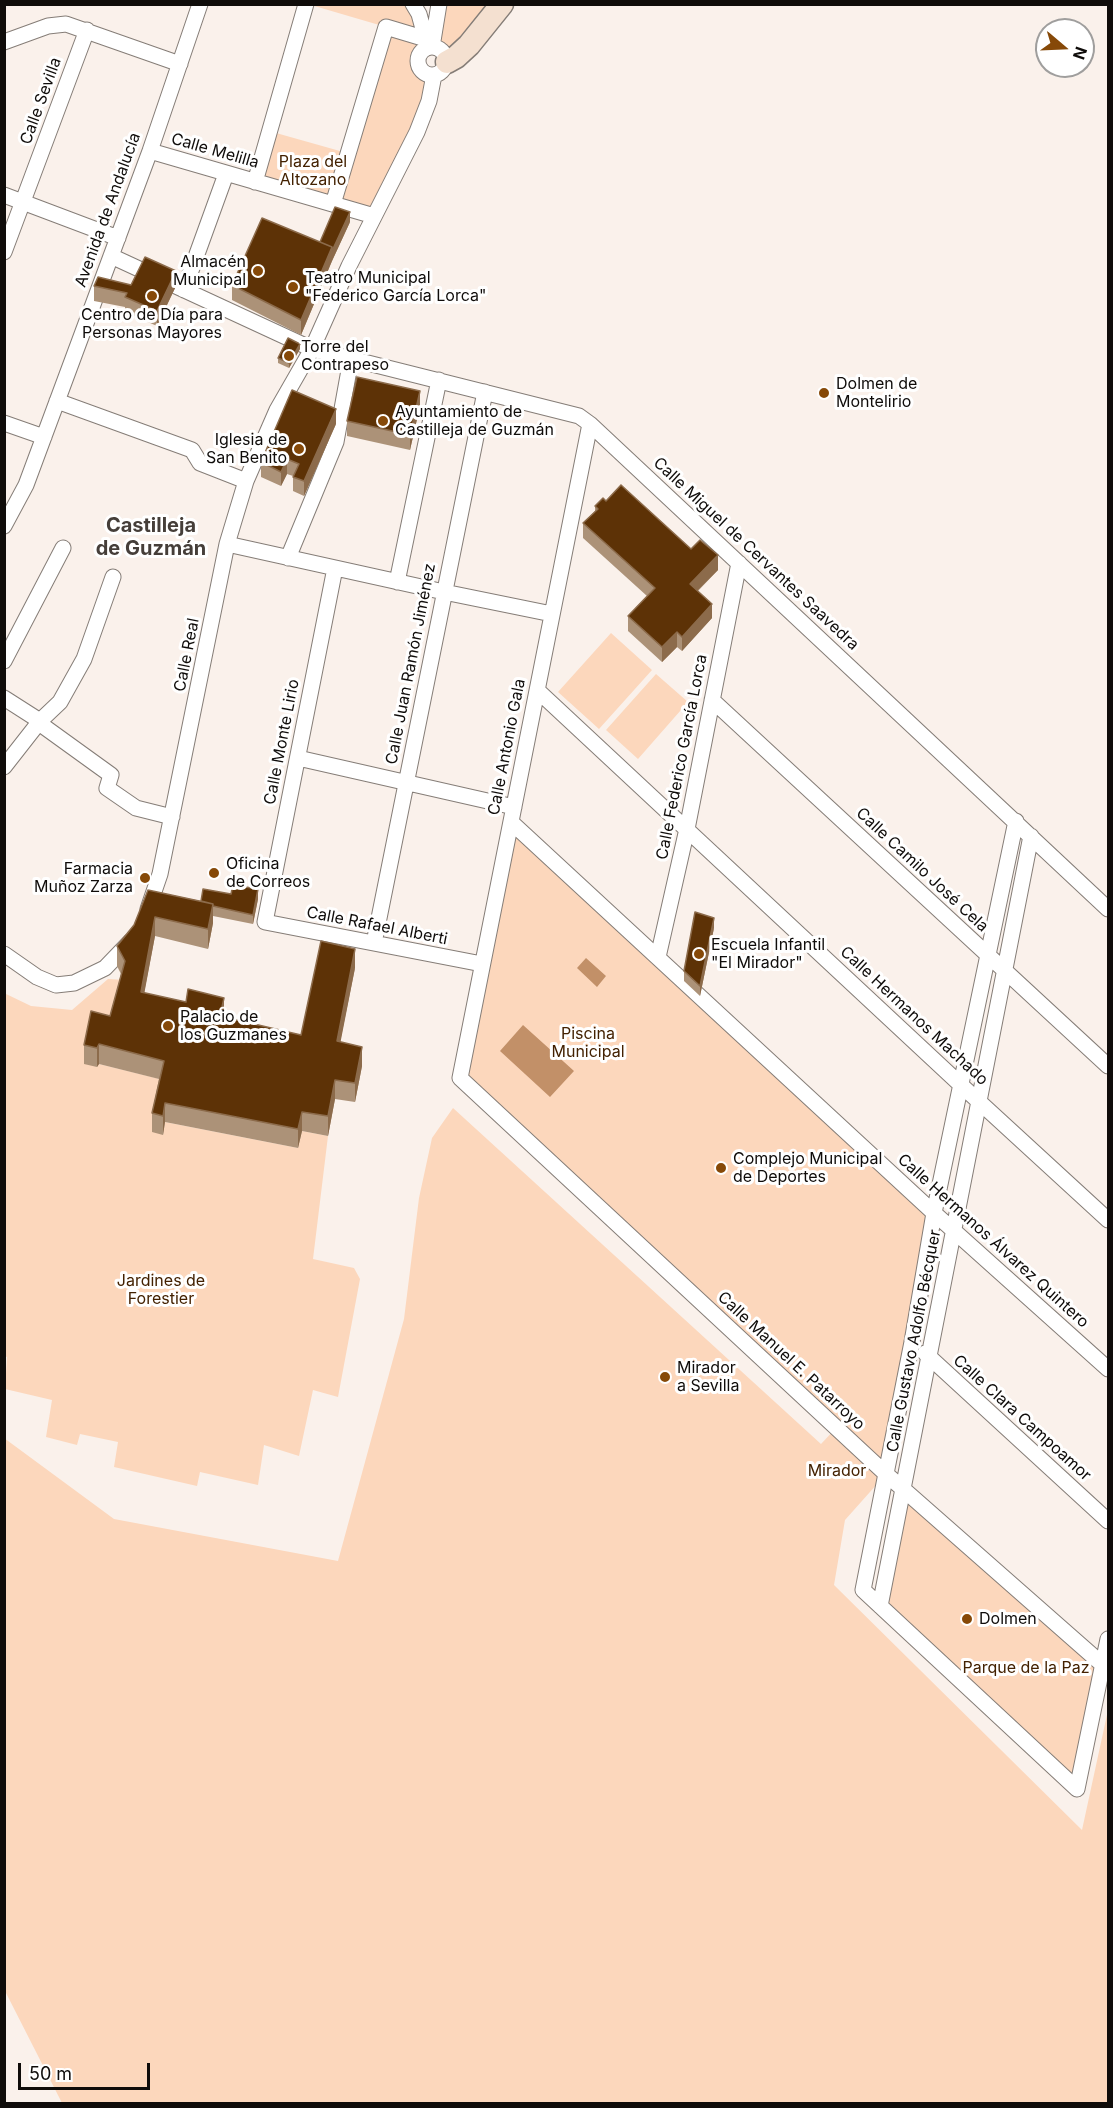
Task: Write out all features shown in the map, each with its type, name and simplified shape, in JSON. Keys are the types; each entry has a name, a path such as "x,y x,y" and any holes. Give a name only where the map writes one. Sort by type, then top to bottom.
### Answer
{"main road":[{"path":"433,54 456,57 469,45 502,4"}],"street":[{"name":"Avenida de Andalucía","path":"4,526 26,485 150,151 200,4"},
{"path":"255,182 306,4"},
{"path":"413,4 419,14 433,54"},
{"name":"Calle Real","path":"4,954 37,977 56,985 74,983 105,968 130,942 150,906 160,874 227,544 246,481 277,410 312,349 348,266 417,132 429,101 439,5"},
{"path":"4,42 48,26 66,24 180,64"},
{"path":"333,204 386,27 433,54"},
{"name":"Calle Sevilla","path":"4,252 87,30"},
{"name":"Calle Melilla","path":"150,151 374,216"},
{"path":"184,290 226,174"},
{"path":"4,195 118,238"},
{"name":"Calle Miguel de Cervantes Saavedra","path":"111,256 312,349 579,416 1108,909"},
{"path":"288,558 336,442 351,359"},
{"path":"397,582 439,380"},
{"name":"Calle Juan Ramón Jiménez","path":"374,944 485,392"},
{"path":"57,401 192,450 200,463 246,481"},
{"path":"4,423 44,437"},
{"name":"Calle Antonio Gala","path":"460,1078 590,424"},
{"path":"227,544 552,614"},
{"path":"4,661 63,548"},
{"name":"Calle Federico García Lorca","path":"658,957 687,829 739,563"},
{"name":"Calle Monte Lirio","path":"265,922 335,568"},
{"path":"4,767 40,722 60,702 84,659 112,577"},
{"name":"Calle Hermanos Machado","path":"537,690 1108,1220"},
{"path":"4,698 111,775 107,788 136,808 172,817"},
{"name":"Calle Camilo José Cela","path":"712,700 1108,1066"},
{"path":"298,758 406,783 512,814"},
{"name":"Calle Hermanos Álvarez Quintero","path":"512,814 658,957 934,1213 1108,1369"},
{"name":"Calle Gustavo Adolfo Bécquer","path":"880,1606 863,1590 912,1342 934,1213 1016,821"},
{"name":"Calle Gustavo Adolfo Bécquer","path":"880,1606 1031,836"},
{"name":"Calle Rafael Alberti","path":"265,922 482,964"},
{"name":"Calle Manuel E. Patarroyo","path":"460,1078 886,1474 1103,1665"},
{"name":"Calle Clara Campoamor","path":"912,1342 1108,1521"},
{"path":"880,1606 1077,1789 1108,1639"}],"green space":[{"name":"Plaza del Altozano","path":"311,5 413,5 424,50 419,57 419,66 425,73 434,75 374,216 255,182 269,131 347,153 386,27"},
{"path":"439,5 502,5 444,53 437,48"},
{"path":"611,633 652,670 599,729 558,692"},
{"path":"656,674 688,702 638,759 606,730"},
{"path":"511,822 934,1213 886,1474 845,1520 834,1585 1082,1830 1108,1710 1108,2103 62,2103 5,1991 4,1438 114,1519 338,1561 404,1319 419,1198 432,1138 453,1108 821,1444 836,1428 460,1078"},
{"name":"Jardines de Forestier","path":"108,979 125,980 97,1067 99,1064 164,1080 163,1135 165,1122 298,1148 302,1131 328,1136 313,1259 354,1268 360,1279 338,1397 313,1390 299,1456 264,1445 258,1485 200,1472 197,1486 114,1467 118,1442 80,1434 77,1445 46,1437 52,1400 5,1389 7,1357 4,1356 4,993 31,1006 72,1010"},
{"name":"Parque de la Paz","path":"903,1489 1103,1665 1077,1789 880,1606"}],"shaded area":[{"path":"586,958 606,976 597,987 577,968"},
{"path":"523,1025 574,1071 550,1097 500,1051"}],"building":[{"path":"335,207 350,212 332,251 332,247 320,242"},
{"path":"262,218 332,247 301,320 232,285"},
{"path":"145,257 176,271 157,311 125,297 127,293 94,286 98,277 131,285"},
{"name":"Torre del Contrapeso","path":"288,338 300,344 289,363 278,358"},
{"name":"Ayuntamiento de Castilleja de Guzmán","path":"357,377 420,391 410,435 347,421"},
{"name":"Iglesia de San Benito","path":"292,390 336,409 304,481 293,477 299,464 287,459 281,472 261,462"},
{"path":"621,485 691,549 700,540 718,555 690,584 712,604 682,637 677,632 662,647 628,616 655,588 583,523 598,509 595,506 603,498 606,501"},
{"path":"233,885 258,889 253,915 201,901 203,889 231,894"},
{"name":"Palacio de los Guzmanes","path":"148,890 213,904 208,929 155,917 141,992 186,1002 188,989 224,998 220,1016 301,1035 321,941 355,949 337,1041 362,1047 355,1083 335,1080 328,1116 302,1112 298,1129 165,1103 163,1116 152,1113 164,1061 99,1044 97,1048 84,1045 91,1011 110,1016 125,961 117,946 134,925"},
{"name":"Escuela Infantil \"El Mirador\"","path":"695,912 714,918 700,986 684,971"}],"place":[{"name":"Almacén Municipal","path":"258,271"},
{"name":"Teatro Municipal \"Federico García Lorca\"","path":"293,287"},
{"name":"Centro de Día para Personas Mayores","path":"152,296"},
{"name":"Torre del Contrapeso","path":"289,356"},
{"name":"Dolmen de Montelirio","path":"824,393"},
{"name":"Ayuntamiento de Castilleja de Guzmán","path":"383,421"},
{"name":"Iglesia de San Benito","path":"299,449"},
{"name":"Oficina de Correos","path":"214,873"},
{"name":"Farmacia Muñoz Zarza","path":"145,878"},
{"name":"Escuela Infantil \"El Mirador\"","path":"699,954"},
{"name":"Palacio de los Guzmanes","path":"168,1026"},
{"name":"Complejo Municipal de Deportes","path":"721,1168"},
{"name":"Mirador a Sevilla","path":"665,1377"},
{"name":"Dolmen","path":"967,1619"}],"district":[{"name":"Castilleja de Guzmán","path":"151,538"}],"park label":[{"name":"Piscina Municipal","path":"588,1043"},
{"name":"Mirador","path":"837,1471"}]}
